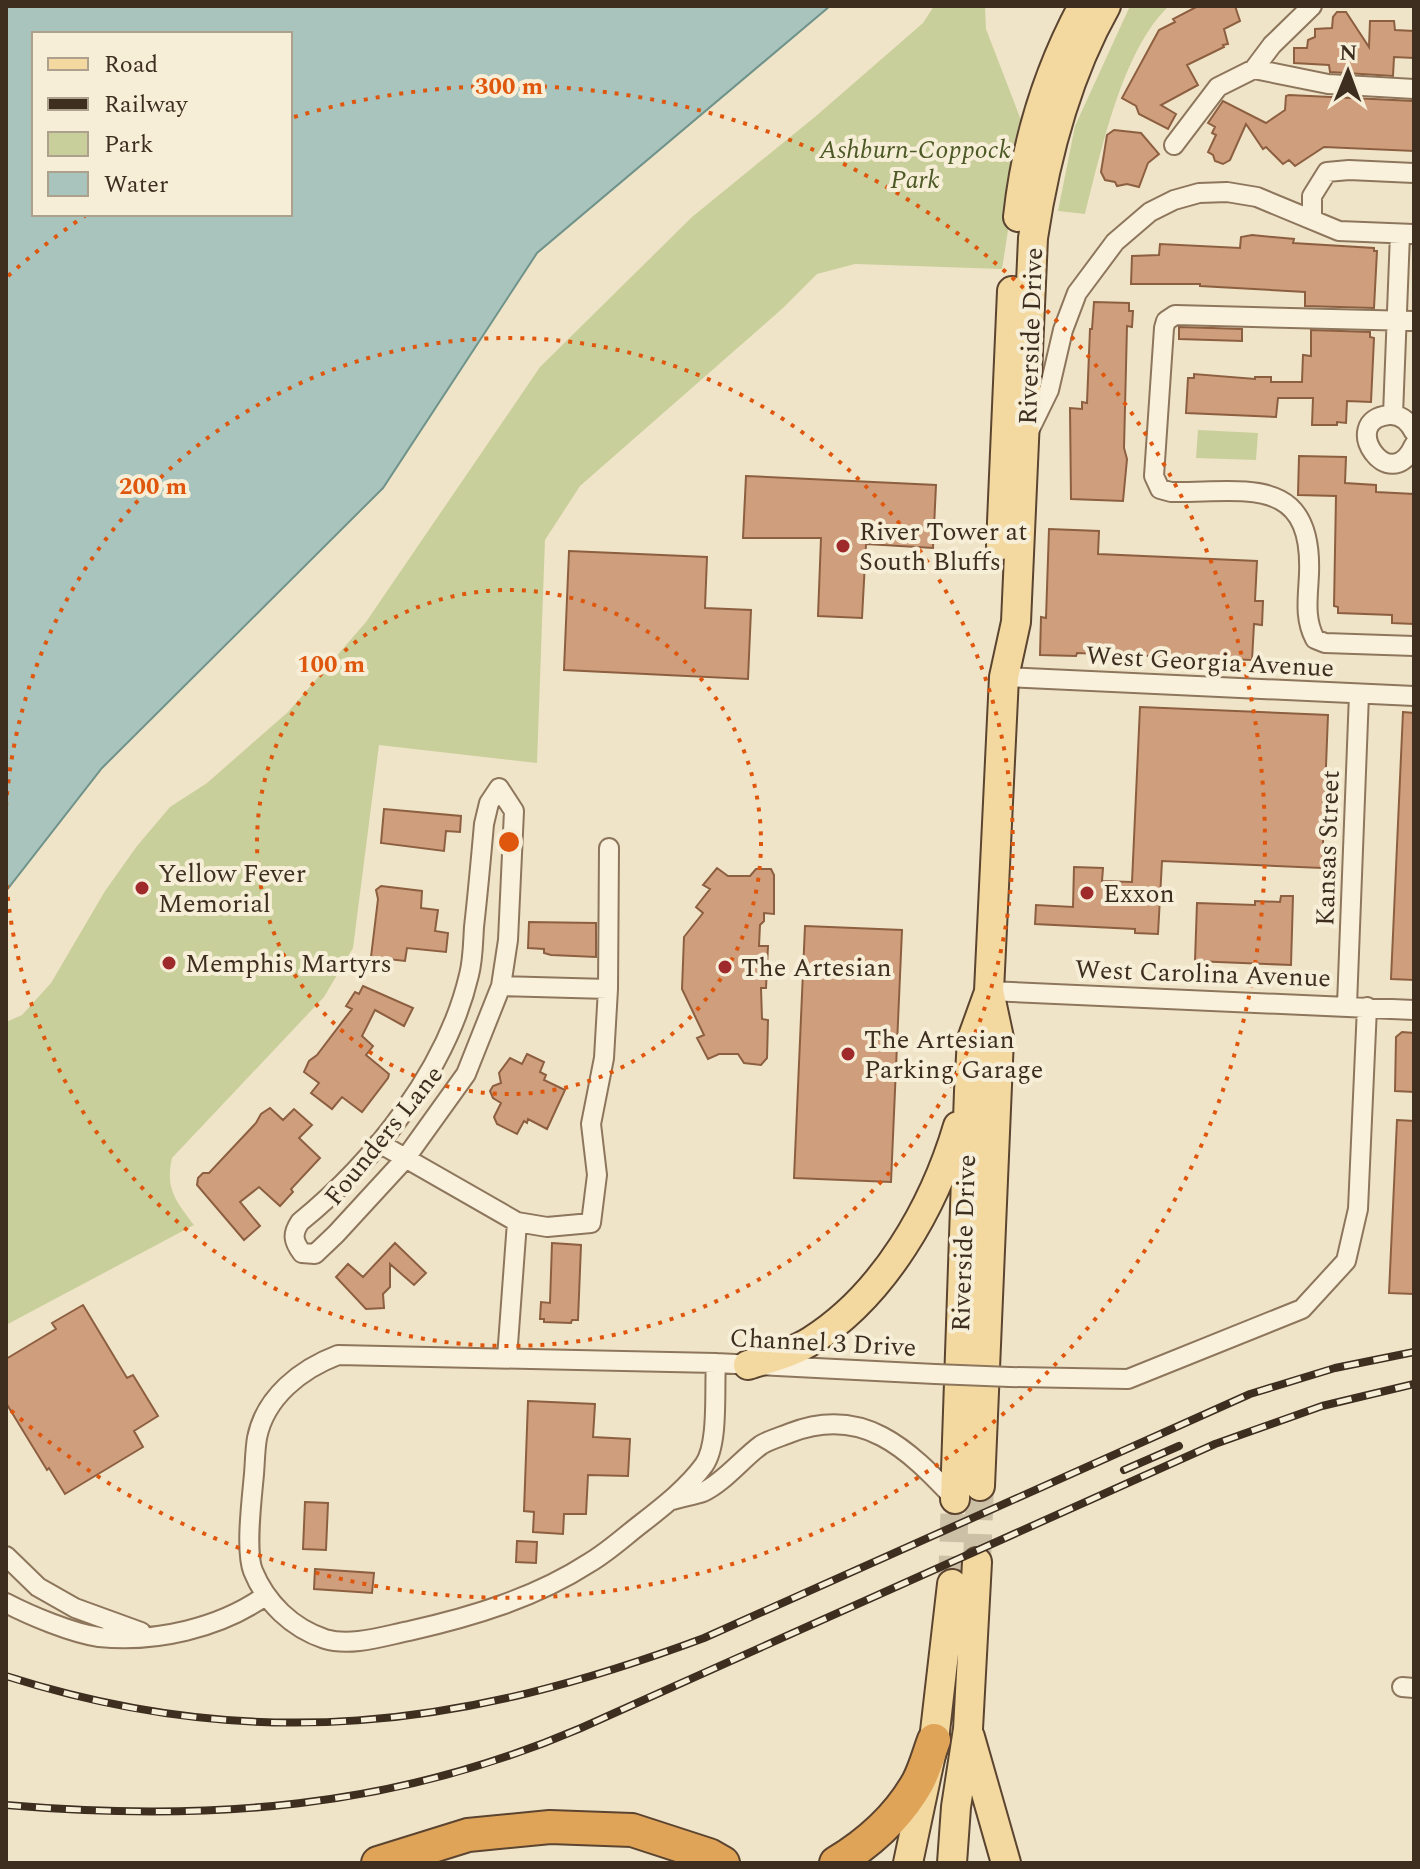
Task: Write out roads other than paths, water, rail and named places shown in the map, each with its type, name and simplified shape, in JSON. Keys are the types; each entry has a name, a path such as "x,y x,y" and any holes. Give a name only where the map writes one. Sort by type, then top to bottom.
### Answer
{"highway":[{"path":"836,1863 864,1846 891,1818 918,1782 934,1740"},
{"path":"378,1863 468,1835 550,1827 632,1830 709,1855 723,1863"}],"main road":[{"name":"Riverside Drive","path":"967,1492 999,1038 989,991 1004,677 998,626 1012,282 1022,180 1041,99 1083,6"},
{"name":"Riverside Drive","path":"1004,677 1016,622 1033,238 1041,183 1072,80 1093,28 1106,6"},
{"name":"Riverside Drive","path":"967,1492 969,1091 972,1039 989,991"},
{"path":"748,1365 791,1352 833,1326 887,1268 920,1219 948,1159 969,1091"},
{"path":"952,1863 956,1807 968,1729 977,1562"},
{"path":"908,1863 934,1740 952,1584"},
{"path":"968,1729 1006,1863"}],"street":[{"path":"1174,145 1218,87 1254,69 1272,45 1312,6"},
{"path":"1254,69 1328,84 1414,89"},
{"path":"1312,218 1312,196 1327,172 1414,173"},
{"path":"1026,437 1049,390 1063,330 1077,293 1115,242 1150,212 1174,200 1199,193 1227,192 1257,197 1339,231 1407,234 1405,321 1393,415"},
{"path":"1405,321 1175,315 1166,321 1164,328 1154,476 1160,489 1171,492 1269,493 1288,502 1306,528 1310,551 1308,624 1315,639 1325,643 1414,646"},
{"path":"1414,432 1405,419 1393,415 1378,419 1368,431 1368,447 1386,462 1395,463 1409,455 1414,445"},
{"name":"West Georgia Avenue","path":"1004,677 1414,696"},
{"name":"Kansas Street","path":"1347,1005 1359,694"},
{"name":"Founders Lane","path":"499,788 514,811 508,940 501,986 466,1074 405,1159 315,1254 302,1253 295,1244 294,1231 300,1222 379,1143 429,1072 457,1013 470,973 484,824 489,803 499,788"},
{"path":"379,1143 517,1222 547,1227 591,1223 597,1175 591,1124 604,1058 608,989 609,848"},
{"path":"501,986 608,989"},
{"name":"West Carolina Avenue","path":"989,991 1414,1010"},
{"name":"Channel 3 Drive","path":"671,1501 590,1563 526,1596 447,1621 380,1637 328,1640 304,1630 285,1617 265,1596 251,1567 251,1512 261,1423 295,1377 338,1355 716,1363 1010,1377 1128,1379 1302,1309 1346,1261 1358,1209 1367,1007"},
{"path":"507,1358 517,1222"},
{"path":"671,1501 706,1463 712,1439 716,1363"},
{"path":"671,1501 706,1491 763,1443 797,1430 830,1423 854,1425 883,1436 913,1459 967,1492"},
{"path":"6,1556 38,1587 75,1608 155,1637"},
{"path":"6,1603 98,1637 155,1637 243,1611 265,1596"}],"water":[{"path":"6,6 830,6 537,253 383,488 102,768 6,891"}],"tunnel":[{"path":"977,1562 980,1486"},
{"path":"952,1584 955,1499"}],"railway":[{"path":"6,1676 97,1701 186,1716 272,1722 358,1720 443,1710 528,1693 615,1669 704,1638 1250,1394 1335,1368 1414,1352"},
{"path":"6,1805 155,1812 227,1809 299,1803 440,1777 581,1728 1215,1444 1322,1406 1414,1384"},
{"path":"1124,1470 1179,1446"}],"place":[{"name":"River Tower at South Bluffs","path":"843,546"},
{"name":"Yellow Fever Memorial","path":"142,888"},
{"name":"Exxon","path":"1087,893"},
{"name":"Memphis Martyrs","path":"169,963"},
{"name":"The Artesian","path":"725,967"},
{"name":"The Artesian Parking Garage","path":"848,1054"}],"park label":[{"name":"Ashburn-Coppock Park","path":"915,164"}]}
